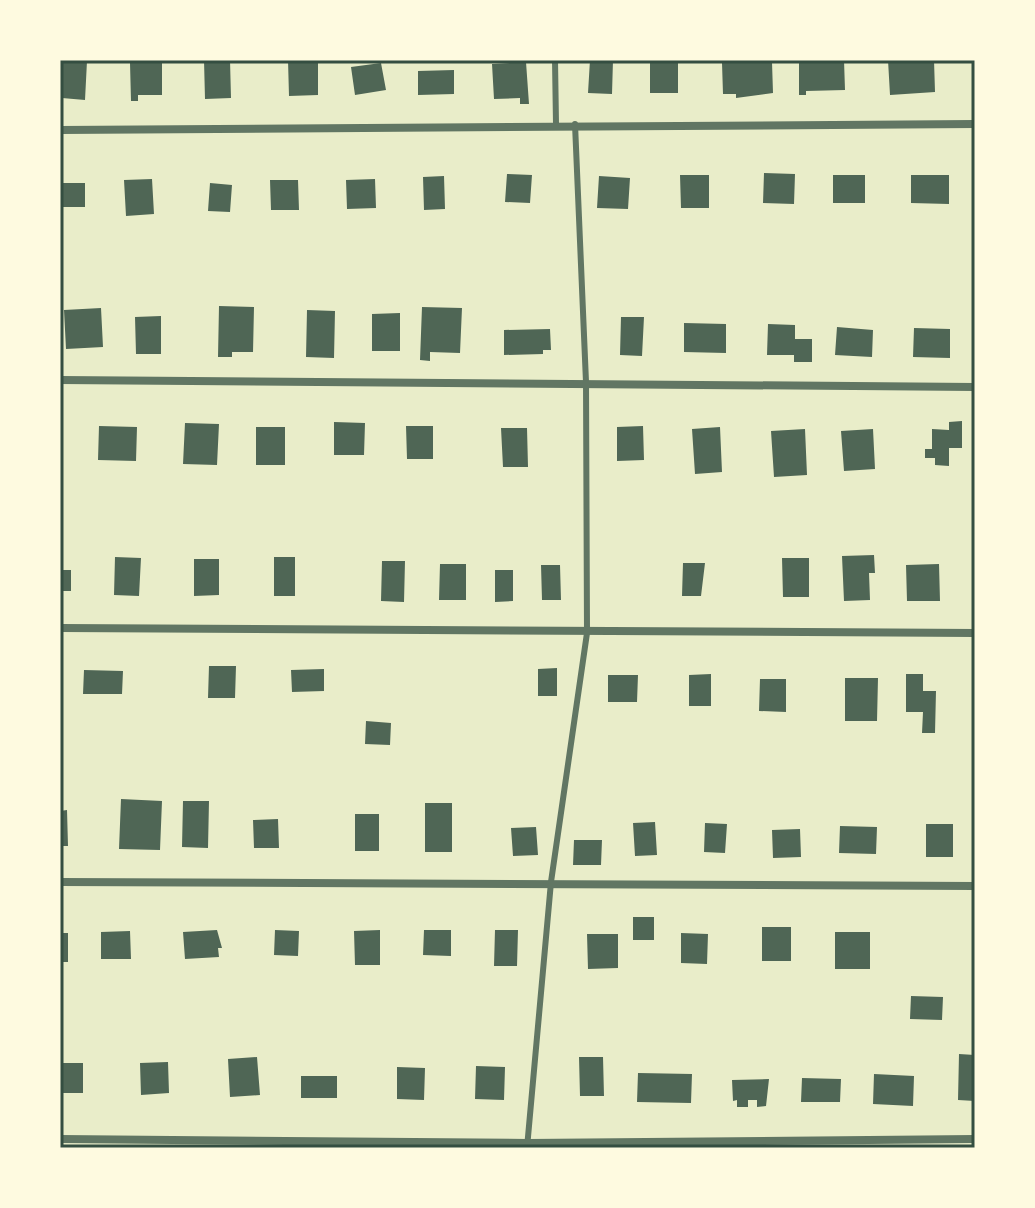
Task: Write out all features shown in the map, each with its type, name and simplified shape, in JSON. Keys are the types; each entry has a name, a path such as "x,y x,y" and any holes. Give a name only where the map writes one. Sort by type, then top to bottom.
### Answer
{"street":[{"path":"60,130 556,124 975,124"},
{"path":"60,380 975,387"},
{"path":"60,628 975,633"},
{"path":"60,882 975,886"},
{"path":"60,1139 527,1146 975,1139"}],"lane":[{"path":"555,60 556,124"},
{"path":"527,1146 551,882 587,633 586,382 575,124"}],"building":[{"path":"60,60 87,61 85,100 62,98"},
{"path":"204,60 230,60 231,98 205,99"},
{"path":"288,60 318,60 318,95 289,96"},
{"path":"590,60 613,60 612,94 588,93"},
{"path":"650,60 678,60 678,93 650,93"},
{"path":"799,60 844,60 845,90 806,91 806,95 799,95"},
{"path":"888,60 934,60 935,92 890,95"},
{"path":"162,62 162,95 138,95 138,101 131,101 130,63"},
{"path":"526,62 529,104 520,104 520,98 494,99 492,64"},
{"path":"772,62 773,93 736,98 736,94 723,94 722,63"},
{"path":"381,63 386,90 355,95 351,67"},
{"path":"454,70 454,94 418,95 418,71"},
{"path":"764,173 795,174 794,204 763,203"},
{"path":"507,174 532,175 530,203 505,202"},
{"path":"680,175 709,175 709,208 681,208"},
{"path":"833,175 865,175 865,203 833,203"},
{"path":"911,175 949,175 949,204 911,203"},
{"path":"444,176 445,209 424,210 423,177"},
{"path":"599,176 630,178 628,209 597,208"},
{"path":"152,179 154,214 126,216 124,180"},
{"path":"375,179 376,208 347,209 346,180"},
{"path":"270,180 298,180 299,210 271,210"},
{"path":"62,183 85,183 85,207 60,207"},
{"path":"210,183 232,185 230,212 208,211"},
{"path":"219,306 254,307 253,352 232,352 232,357 218,357"},
{"path":"422,307 462,308 460,353 430,352 430,361 420,360"},
{"path":"101,308 103,347 66,349 64,310"},
{"path":"307,310 335,311 334,358 306,357"},
{"path":"400,313 400,351 372,351 372,314"},
{"path":"161,316 161,354 136,354 135,317"},
{"path":"621,317 644,317 642,356 620,355"},
{"path":"684,323 726,324 726,353 684,352"},
{"path":"768,324 795,325 795,339 812,339 812,362 794,362 794,355 767,355"},
{"path":"837,327 873,330 872,357 835,355"},
{"path":"914,328 950,329 950,358 913,357"},
{"path":"550,329 551,350 543,350 543,354 504,355 504,330"},
{"path":"962,421 962,448 949,448 949,466 935,465 935,458 925,458 925,449 932,449 932,429 949,430 949,422"},
{"path":"334,422 365,423 364,455 334,455"},
{"path":"185,423 219,424 217,465 183,464"},
{"path":"99,426 137,427 136,461 98,460"},
{"path":"406,426 433,426 433,459 407,459"},
{"path":"643,426 644,460 617,461 617,427"},
{"path":"256,427 285,427 285,465 256,465"},
{"path":"720,427 722,472 695,474 692,429"},
{"path":"501,428 527,428 528,467 503,467"},
{"path":"805,429 807,475 774,477 771,431"},
{"path":"873,429 875,469 844,471 841,431"},
{"path":"874,555 875,573 869,573 870,600 844,601 842,556"},
{"path":"115,557 141,558 139,596 114,595"},
{"path":"274,557 295,557 295,596 274,596"},
{"path":"782,558 809,558 809,597 783,597"},
{"path":"194,559 219,559 219,595 194,596"},
{"path":"382,561 405,561 404,602 381,601"},
{"path":"683,563 705,563 701,596 682,596"},
{"path":"440,564 466,564 466,600 439,600"},
{"path":"939,564 940,601 907,601 906,565"},
{"path":"541,565 560,565 561,600 542,600"},
{"path":"60,570 71,570 71,591 60,591"},
{"path":"495,570 513,570 513,601 495,602"},
{"path":"209,666 236,666 235,698 208,698"},
{"path":"557,668 557,696 538,696 538,669"},
{"path":"324,669 324,691 292,692 291,670"},
{"path":"84,670 123,671 122,694 83,694"},
{"path":"711,674 711,706 689,706 689,675"},
{"path":"906,674 923,674 923,691 936,691 935,733 922,733 923,712 906,712"},
{"path":"608,675 638,675 637,702 608,702"},
{"path":"845,678 878,678 877,721 845,721"},
{"path":"760,679 786,679 786,712 759,711"},
{"path":"366,721 391,723 390,745 365,744"},
{"path":"121,799 162,801 160,850 119,849"},
{"path":"183,801 209,801 208,848 182,847"},
{"path":"425,803 452,803 452,852 425,852"},
{"path":"67,810 68,846 60,846 60,811"},
{"path":"355,814 379,814 379,851 355,851"},
{"path":"278,819 279,848 254,848 253,820"},
{"path":"655,822 657,855 635,856 633,823"},
{"path":"705,823 727,824 725,853 704,852"},
{"path":"926,824 953,824 953,857 926,857"},
{"path":"840,826 877,827 876,854 839,853"},
{"path":"536,827 538,855 513,856 511,828"},
{"path":"800,829 801,857 773,858 772,830"},
{"path":"574,840 602,840 601,865 573,865"},
{"path":"633,917 654,917 654,940 633,940"},
{"path":"762,927 791,927 791,961 762,961"},
{"path":"217,930 222,948 218,948 219,957 185,959 183,932"},
{"path":"275,930 299,931 298,956 274,955"},
{"path":"380,930 380,965 355,965 354,931"},
{"path":"424,930 451,930 451,956 423,955"},
{"path":"495,930 518,930 517,966 494,966"},
{"path":"130,931 131,959 101,959 101,932"},
{"path":"835,932 870,932 870,969 835,969"},
{"path":"60,933 68,933 68,962 60,962"},
{"path":"681,933 708,934 707,964 681,963"},
{"path":"587,934 618,934 618,968 588,969"},
{"path":"911,996 943,997 942,1020 910,1019"},
{"path":"959,1054 975,1055 975,1101 958,1100"},
{"path":"257,1057 260,1095 230,1097 228,1059"},
{"path":"579,1057 603,1057 604,1096 580,1096"},
{"path":"168,1062 169,1093 141,1095 140,1063"},
{"path":"60,1063 83,1063 83,1093 60,1093"},
{"path":"476,1066 505,1067 504,1100 475,1099"},
{"path":"397,1067 425,1068 424,1100 397,1099"},
{"path":"638,1073 692,1074 691,1103 637,1102"},
{"path":"874,1074 914,1076 913,1106 873,1104"},
{"path":"301,1076 337,1076 337,1098 301,1098"},
{"path":"802,1078 841,1079 840,1102 801,1102"},
{"path":"769,1079 766,1106 757,1107 757,1100 748,1100 748,1107 737,1107 737,1100 733,1101 732,1080"}]}
